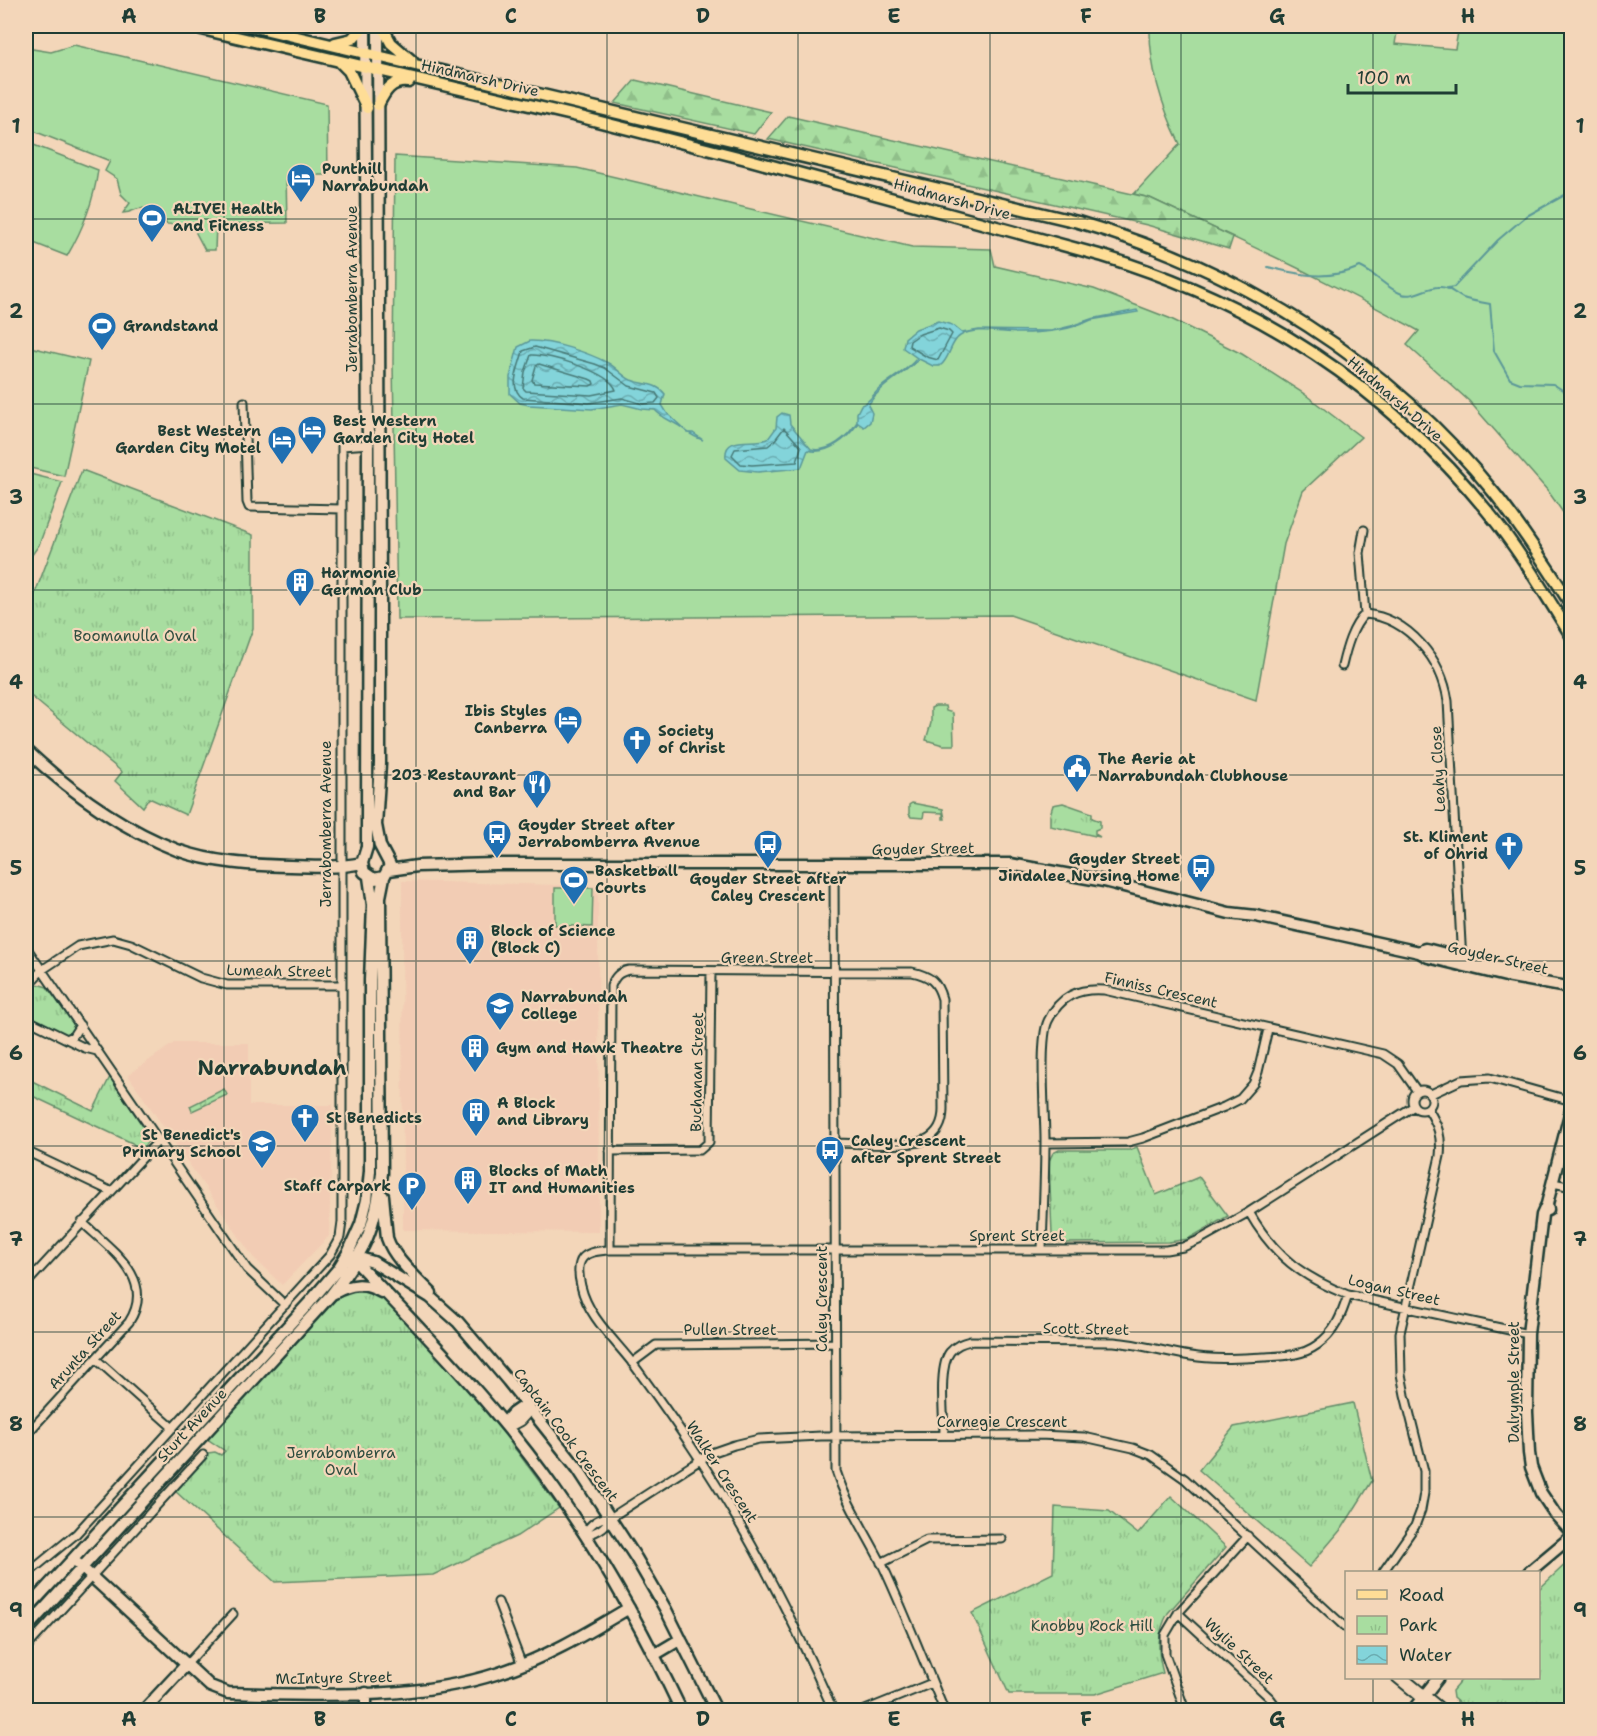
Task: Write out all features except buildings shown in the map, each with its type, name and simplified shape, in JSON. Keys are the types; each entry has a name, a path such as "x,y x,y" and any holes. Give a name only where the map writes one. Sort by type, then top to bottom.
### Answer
{"main road":[{"name":"Hindmarsh Drive","path":"189,26 581,117 750,160 1140,267 1174,280 1235,307 1293,339 1366,390 1418,436 1489,513 1514,546 1572,637"},
{"name":"Hindmarsh Drive","path":"251,26 1103,230 1128,237 1190,262 1266,300 1323,336 1360,363 1431,424 1465,459 1511,514 1572,606"},
{"path":"331,44 352,39 364,26"},
{"name":"Jerrabomberra Avenue","path":"364,26 368,279 380,714 380,764 376,825 386,865 380,897 382,1175 376,1215 370,1234"},
{"path":"380,26 396,48 424,67"},
{"name":"Jerrabomberra Avenue","path":"356,1233 365,1210 369,1185 370,980 373,905 365,867 368,820 368,714 378,292 380,26"},
{"path":"337,61 349,71 367,108"},
{"path":"378,105 387,90 399,81 454,87"},
{"path":"750,160 753,145"},
{"path":"378,265 368,279 378,292"},
{"path":"368,714 380,714"},
{"path":"26,750 86,800 114,819 179,850 216,860 251,865 365,867 379,879 386,865 377,852 370,853 365,867"},
{"name":"Goyder Street","path":"386,865 1010,864 1104,881 1220,911 1256,916 1419,952 1430,950 1462,961 1572,988"},
{"name":"Goyder Street","path":"1507,973 1572,982"},
{"path":"370,1096 375,1090 381,1088"},
{"name":"Dalrymple Street","path":"1572,1106 1547,1204 1542,1215 1528,1334 1527,1412 1531,1467 1541,1492 1555,1514 1572,1534"},
{"path":"382,1175 389,1245 458,1322"},
{"name":"Sturt Avenue","path":"26,1610 332,1277 356,1233"},
{"name":"Sturt Avenue","path":"26,1629 331,1295 357,1260 370,1234"},
{"path":"352,1244 357,1260 456,1366 506,1425 555,1490 629,1608 681,1710"},
{"path":"293,1321 324,1291 345,1266 357,1260"},
{"name":"Captain Cook Crescent","path":"357,1260 370,1261 408,1283 430,1297 458,1322 578,1469 636,1558 683,1642 716,1710"},
{"path":"394,1301 397,1289 408,1283"},
{"path":"331,1295 348,1287 362,1285 373,1288 394,1301"},
{"path":"506,1425 520,1420 528,1407"},
{"path":"1530,1571 1572,1534"},
{"name":"McIntyre Street","path":"72,1559 186,1665 215,1689 228,1693 366,1693 405,1691 454,1684 522,1665 592,1631 629,1608"},
{"path":"655,1657 683,1642"},
{"path":"144,1710 186,1665"},
{"path":"1426,1703 1437,1679"},
{"path":"1413,1710 1426,1703 1444,1679"},
{"path":"366,1693 366,1710"}],"street":[{"path":"244,402 249,507 342,509"},
{"name":"Jerrabomberra Avenue","path":"341,1228 342,446 374,444"},
{"path":"1342,666 1348,645 1360,619 1365,614 1360,553 1364,530"},
{"name":"Leahy Close","path":"1365,614 1384,619 1412,635 1432,657 1444,683 1448,701 1462,961"},
{"name":"Caley Crescent","path":"834,865 836,1471 842,1491 881,1563 911,1629 944,1710"},
{"name":"Lumeah Street","path":"26,987 42,970 78,946 112,939 131,944 214,982 239,985 342,986"},
{"path":"26,946 247,1269 285,1305"},
{"name":"Green Street","path":"610,1250 611,986 621,972 629,970 912,972 927,975 939,989 942,999 943,1118 940,1126 935,1133 923,1141 836,1143"},
{"name":"Buchanan Street","path":"610,1151 700,1150 710,1142 711,971"},
{"name":"Finniss Crescent","path":"1042,1250 1045,1143 1044,1040 1047,1022 1058,1006 1071,994 1087,989 1104,990 1383,1054 1398,1064 1417,1091"},
{"path":"26,1019 91,1051 97,1051"},
{"path":"67,1039 80,1025"},
{"path":"1045,1143 1128,1142 1240,1099 1253,1084 1258,1072 1268,1029"},
{"path":"1431,1094 1461,1080 1490,1078 1572,1101"},
{"path":"1426,1090 1431,1094 1432,1103 1428,1109 1420,1110 1414,1106 1412,1098 1417,1091 1426,1090"},
{"name":"Sprent Street","path":"582,1258 592,1251 610,1250 1174,1248 1199,1240 1249,1212 1414,1106"},
{"path":"1384,1571 1415,1526 1424,1493 1424,1471 1401,1374 1400,1333 1440,1156 1441,1133 1428,1109"},
{"path":"26,1284 159,1140"},
{"path":"26,1151 110,1191"},
{"path":"1552,1183 1572,1187"},
{"name":"Logan Street","path":"1249,1212 1274,1249 1292,1266 1326,1287 1348,1295 1528,1334"},
{"name":"Arunta Street","path":"26,1435 129,1322 136,1311 139,1296 135,1280 125,1264 82,1222"},
{"name":"Sturt Avenue","path":"26,1575 76,1534 285,1305 332,1253 338,1242 341,1228"},
{"name":"Walker Crescent","path":"582,1258 579,1264 580,1281 587,1304 632,1363 720,1490 761,1560 834,1710"},
{"name":"Scott Street","path":"944,1435 944,1364 949,1353 958,1345 970,1341 1114,1342 1136,1344 1205,1358 1283,1356 1302,1353 1318,1344 1332,1331 1348,1295"},
{"name":"Pullen Street","path":"632,1363 656,1346 664,1344 834,1343"},
{"path":"96,1359 173,1428"},
{"name":"Carnegie Crescent","path":"584,1535 592,1534 608,1523 610,1518 700,1459 734,1444 759,1439 944,1435 1084,1437 1132,1448 1151,1455 1185,1479 1345,1624"},
{"name":"Sturt Avenue","path":"26,1648 203,1455"},
{"path":"1185,1710 1165,1654 1165,1635 1178,1613 1248,1536"},
{"path":"881,1563 927,1540 1002,1539"},
{"path":"498,1602 522,1665"},
{"name":"Wylie Street","path":"1178,1613 1270,1698 1279,1710"},
{"path":"186,1665 233,1614"},
{"path":"1398,1679 1426,1703 1444,1710"},
{"path":"1407,1679 1426,1703"},
{"path":"865,1710 932,1683"}],"shaded area":[{"name":"Narrabundah College","path":"402,881 598,886 599,1232 403,1230"},
{"name":"St Benedict's Primary School","path":"174,1043 249,1043 249,1105 333,1105 329,1236 282,1285 253,1257 128,1075"}],"green space":[{"path":"1150,26 1398,26 1395,44 1455,49 1459,26 1571,26 1571,524 1548,491 1469,401 1407,345 1419,331 1286,262 1150,198 1134,194 1180,144 1154,72"},
{"path":"74,45 327,104 328,175 286,175 287,223 216,224 215,250 205,250 196,233 195,225 167,224 154,212 142,208 123,213 130,203 121,194 117,179 105,171 110,161 26,128 26,48 51,52"},
{"path":"635,80 771,112 754,134 615,103"},
{"path":"788,116 1150,198 1233,237 1229,249 1147,225 768,139"},
{"path":"26,142 98,170 87,214 67,256 26,240"},
{"path":"395,156 577,168 912,247 991,249 995,266 1094,289 1169,318 1242,354 1303,393 1361,437 1303,491 1284,544 1256,700 1010,615 397,619 393,362"},
{"path":"26,346 89,361 64,476 26,467"},
{"name":"Boomanulla Oval","path":"82,470 253,535 253,628 186,815 149,798 143,807 115,781 122,772 26,692 26,617"},
{"path":"26,473 62,482 39,545 29,559 26,557"},
{"path":"945,706 946,711 953,713 954,745 943,745 926,740 931,723 931,708"},
{"path":"912,803 943,809 945,819 943,819 943,813 924,812 923,818 911,817 909,805"},
{"path":"1063,803 1092,813 1092,818 1100,821 1100,828 1095,830 1095,834 1100,837 1050,826 1053,805"},
{"name":"Basketball Courts","path":"555,888 593,888 592,927 555,925"},
{"path":"37,984 47,987 73,1023 73,1030 66,1036 26,1018 26,992"},
{"path":"110,1077 146,1131 147,1142 141,1151 132,1143 26,1093 26,1078 93,1111"},
{"path":"224,1089 227,1095 192,1111 190,1106"},
{"path":"1137,1147 1156,1195 1199,1177 1228,1216 1188,1239 1169,1242 1063,1243 1055,1240 1052,1234 1049,1161 1053,1153 1059,1150 1129,1150"},
{"name":"Jerrabomberra Oval","path":"355,1288 380,1295 438,1355 505,1435 559,1508 517,1536 433,1575 275,1582 174,1490 208,1453 215,1452 221,1455 225,1451 206,1438 339,1295"},
{"path":"310,1309 312,1310 113,1527 110,1524"},
{"path":"1353,1403 1372,1481 1343,1527 1309,1567 1199,1470 1234,1427"},
{"name":"Knobby Rock Hill","path":"1171,1496 1226,1547 1168,1613 1159,1642 1163,1673 1095,1694 1009,1694 972,1613 1053,1573 1055,1507 1109,1511 1138,1534"},
{"path":"1571,1559 1571,1710 1467,1710 1453,1698 1452,1691 1462,1679 1540,1679 1540,1588"},
{"path":"73,1585 75,1587 70,1594 26,1644 26,1635"}],"water":[{"path":"1137,310 1138,312 1091,320 1056,331 1019,333 973,331 979,330 1051,331 1091,319"},
{"path":"938,321 952,325 962,333 972,331 957,339 940,366 933,366 919,359 873,397 868,405 872,413 870,422 864,427 858,423 843,440 830,448 822,450 815,451 808,450 801,468 758,472 740,470 726,458 726,451 734,443 768,439 776,428 777,417 782,413 789,415 790,424 811,449 825,449 837,443 857,422 857,413 861,405 917,358 903,348 905,338 916,329"},
{"path":"530,341 581,351 608,363 631,380 658,387 665,394 662,405 667,413 686,431 655,410 622,404 592,409 520,403 510,394 510,377 518,347"}],"waterway":[{"path":"1448,288 1454,287 1498,240 1525,217 1572,191"},
{"path":"1268,267 1314,275 1337,274 1360,267 1402,294 1411,295 1434,287 1442,287 1463,298 1490,304 1494,351 1510,379 1520,383 1553,384 1564,391 1572,392"}],"place":[{"name":"Punthill Narrabundah","path":"301,204"},
{"name":"ALIVE! Health and Fitness","path":"152,244"},
{"name":"Grandstand","path":"102,352"},
{"name":"Best Western Garden City Hotel","path":"312,456"},
{"name":"Best Western Garden City Motel","path":"282,466"},
{"name":"Harmonie German Club","path":"300,608"},
{"name":"Ibis Styles Canberra","path":"568,746"},
{"name":"Society of Christ","path":"637,766"},
{"name":"The Aerie at Narrabundah Clubhouse","path":"1077,794"},
{"name":"203 Restaurant and Bar","path":"537,810"},
{"name":"Goyder Street after Jerrabomberra Avenue","path":"497,860"},
{"name":"Goyder Street after Caley Crescent","path":"768,870"},
{"name":"St. Kliment of Ohrid","path":"1509,872"},
{"name":"Goyder Street Jindalee Nursing Home","path":"1201,894"},
{"name":"Basketball Courts","path":"574,906"},
{"name":"Block of Science (Block C)","path":"470,966"},
{"name":"Narrabundah College","path":"500,1032"},
{"name":"Gym and Hawk Theatre","path":"475,1074"},
{"name":"A Block and Library","path":"476,1138"},
{"name":"St Benedicts","path":"305,1144"},
{"name":"St Benedict's Primary School","path":"262,1170"},
{"name":"Caley Crescent after Sprent Street","path":"830,1176"},
{"name":"Blocks of Math IT and Humanities","path":"468,1206"},
{"name":"Staff Carpark","path":"412,1212"}],"district":[{"name":"Narrabundah","path":"272,1068"}]}
